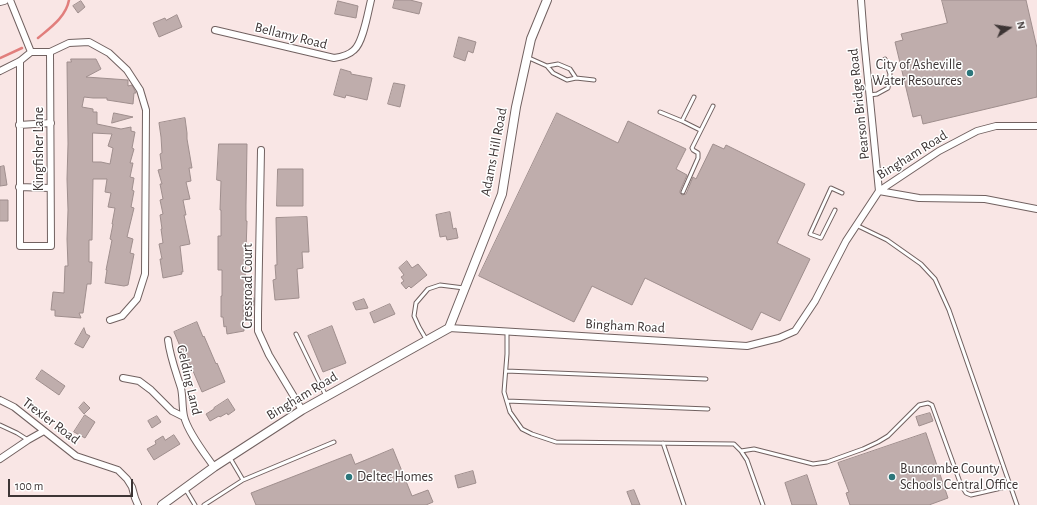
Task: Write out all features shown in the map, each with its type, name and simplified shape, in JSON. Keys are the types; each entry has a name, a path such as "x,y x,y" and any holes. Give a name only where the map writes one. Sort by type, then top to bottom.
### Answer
{"street":[{"path":"0,1 4,0"},
{"path":"10,0 31,52"},
{"name":"Bellamy Road","path":"215,30 334,58 345,56 355,50 361,40 371,0"},
{"name":"Pearson Bridge Road","path":"861,0 879,191"},
{"name":"Adams Hill Road","path":"449,328 502,194 516,107 531,39 546,1"},
{"path":"0,71 20,61 31,52 50,52 69,43 90,42 109,53 127,70 140,90 146,110 145,274 137,299 122,316 110,320"},
{"name":"Kingfisher Lane","path":"19,187 20,246 52,246 50,188 50,52"},
{"path":"20,61 19,187 50,188"},
{"path":"19,125 51,123"},
{"name":"Bingham Road","path":"162,505 214,466 302,410 449,328 746,346 779,338 795,331 815,301 846,241 879,191 939,151 978,131 996,126 1037,126"},
{"name":"Cressroad Court","path":"261,150 258,331 269,355 302,410"},
{"path":"879,191 919,198 985,199 1037,209"},
{"name":"Gelding Land","path":"168,340 170,353 183,396 184,417 202,451 214,466"},
{"path":"123,378 140,381 172,411 184,417"},
{"name":"Trexler Road","path":"0,400 14,407 76,456 118,470 127,479 132,487 138,505"},
{"path":"0,459 44,431"}],"lane":[{"path":"527,57 547,66 553,73 566,80 576,78 594,80"},
{"path":"870,95 877,94 888,88 890,74 885,59"},
{"path":"547,66 558,64 570,69 576,78"},
{"path":"682,121 694,97"},
{"path":"683,192 699,156 698,153 692,148 713,106"},
{"path":"660,112 700,130"},
{"path":"835,210 821,238 810,234 831,188 842,194"},
{"path":"856,225 887,240 921,264 935,279 949,310 1017,505"},
{"path":"427,340 414,316 416,303 428,289 440,285 464,288"},
{"path":"507,332 504,392 510,412 522,429 556,442 734,444 747,460 763,505"},
{"path":"296,334 326,396"},
{"path":"506,371 706,379"},
{"path":"507,401 708,409"},
{"path":"741,451 754,450 813,464 827,462 878,442 888,436 919,405 928,403 932,405 960,485 966,493 971,495 1010,486"},
{"path":"0,425 28,440"},
{"path":"204,505 243,480 334,442"},
{"path":"662,443 684,505"},
{"path":"229,457 243,480"},
{"path":"185,488 195,505"}],"building":[{"path":"395,0 410,0 422,3 419,14 393,8"},
{"name":"City of Asheville Water Resources","path":"942,0 1026,0 1037,48 1037,97 923,124 921,115 913,117 895,42 903,40 901,34 947,23"},
{"path":"81,1 85,7 78,13 73,6"},
{"path":"338,1 358,6 356,18 335,14"},
{"path":"177,15 182,27 159,37 153,23 165,18 166,20"},
{"path":"459,37 476,42 473,53 468,51 465,61 454,57"},
{"path":"71,59 96,59 101,69 86,77 128,80 128,86 132,85 136,93 134,93 133,104 107,100 107,98 84,97 82,107 93,109 93,112 97,112 97,124 121,129 131,127 131,131 135,132 132,148 134,149 130,163 133,163 130,177 134,178 132,190 134,191 131,207 134,208 127,237 133,239 130,253 134,254 128,285 124,286 105,283 112,240 110,239 115,208 108,207 111,193 105,192 107,179 93,179 92,240 89,240 89,262 92,262 91,284 87,284 83,313 79,313 81,318 55,316 55,310 51,310 53,292 64,293 65,266 68,266 67,62 71,62","holes":["93,133 112,134 108,146 113,148 110,164 93,162"]},
{"path":"341,69 351,72 351,74 372,78 367,100 346,95 345,98 334,95"},
{"path":"394,83 405,85 400,107 388,104"},
{"path":"114,113 133,117 112,123"},
{"path":"557,113 618,143 628,121 686,149 676,169 687,175 680,191 682,195 686,194 693,177 696,179 713,144 724,149 726,145 805,184 777,243 810,259 780,321 761,312 752,330 645,278 632,305 592,286 574,322 479,276"},
{"path":"185,118 192,168 189,168 191,181 186,182 190,199 183,200 186,215 184,215 190,244 180,246 182,274 163,278 160,259 162,259 159,244 163,243 160,215 163,214 160,200 163,199 160,184 162,184 158,170 162,169 159,123"},
{"path":"219,144 247,144 245,281 248,281 247,298 254,298 254,305 243,305 244,331 227,334 226,326 224,327 223,317 221,317 222,270 218,270 218,236 221,236 221,181 217,180"},
{"path":"4,166 7,185 0,186 0,167"},
{"path":"278,169 303,169 303,206 277,206"},
{"path":"0,200 8,200 8,221 0,221"},
{"path":"450,212 453,229 456,228 458,238 447,240 446,236 440,237 436,215"},
{"path":"307,217 309,252 302,252 303,268 297,269 299,298 275,300 273,280 276,279 275,265 277,265 276,218"},
{"path":"407,261 412,268 418,264 427,275 411,288 409,286 406,289 401,283 404,281 401,277 404,275 399,268"},
{"path":"364,299 368,308 356,310 353,303"},
{"path":"390,304 395,314 374,323 370,313"},
{"path":"197,322 225,382 202,392 190,364 188,365 174,332"},
{"path":"332,326 346,363 323,372 308,336"},
{"path":"84,328 86,334 90,336 83,348 75,344"},
{"path":"42,370 65,386 59,395 36,379"},
{"path":"228,399 235,410 228,415 227,413 210,421 206,414"},
{"path":"84,402 90,408 84,414 79,408"},
{"path":"930,413 933,421 919,426 916,417"},
{"path":"85,415 95,422 85,438 74,432"},
{"path":"157,416 161,422 152,428 148,421"},
{"name":"Buncombe County Schools Central Office","path":"926,433 948,498 929,505 850,505 846,493 849,492 838,463"},
{"path":"174,435 180,444 154,460 147,449 156,444 155,441 163,436 165,440"},
{"name":"Deltec Homes","path":"393,449 412,496 428,490 433,502 426,505 256,505 251,493 351,454 355,464"},
{"path":"473,471 476,483 458,488 455,476"},
{"path":"807,475 817,505 792,505 785,483"},
{"path":"634,490 640,505 632,505 627,492"}],"waterway":[{"path":"38,38 61,17 65,12 69,0"},
{"path":"0,58 22,48"}],"place":[{"name":"City of Asheville Water Resources","path":"970,73"},
{"name":"Deltec Homes","path":"349,477"},
{"name":"Buncombe County Schools Central Office","path":"892,477"}]}
